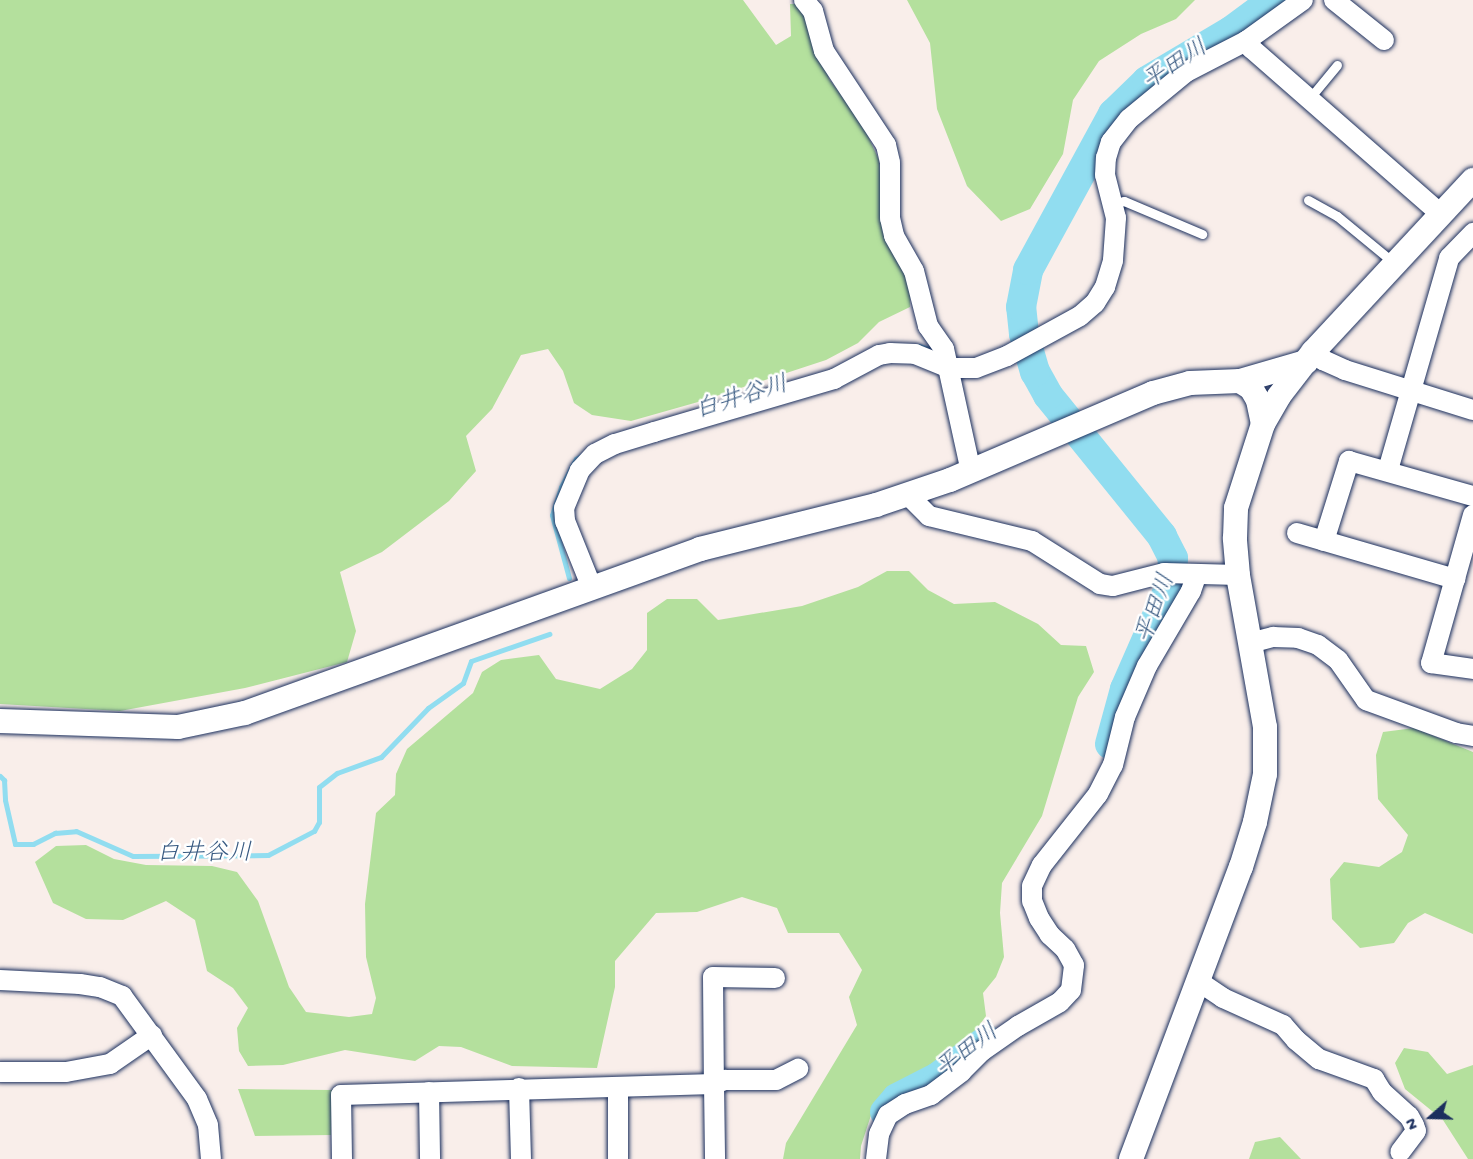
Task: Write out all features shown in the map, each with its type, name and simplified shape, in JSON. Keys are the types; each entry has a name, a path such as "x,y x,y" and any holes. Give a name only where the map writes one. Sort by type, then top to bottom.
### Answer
{"street":[{"path":"804,0 813,11 824,51 886,145 890,164 890,218 894,236 914,271 928,326 941,342 949,368 971,472"},
{"path":"592,588 565,521 564,508 580,470 595,454 615,444 834,379 879,355 915,354 949,368 976,368 1013,353 1080,316 1095,303 1105,287 1117,235 1105,175 1106,158 1111,142 1129,119 1186,72 1246,41 1303,0"},
{"path":"1334,0 1384,40"},
{"path":"1246,41 1442,215"},
{"path":"1131,1159 1241,867 1255,822 1265,774 1264,728 1238,575 1234,538 1236,508 1263,424 1278,396 1310,357 1473,180"},
{"path":"1388,470 1449,258 1473,233"},
{"path":"0,722 151,728 178,727 215,721 393,662 700,549 810,523 908,495 971,472 1162,391 1190,383 1240,381 1310,357 1473,410"},
{"path":"1240,381 1251,388 1258,400 1263,424"},
{"path":"1324,541 1350,461 1473,496"},
{"path":"908,495 929,516 1032,541 1100,584 1113,586 1181,573 1238,575"},
{"path":"1473,515 1431,663 1473,669"},
{"path":"1298,533 1455,579"},
{"path":"876,1159 879,1134 888,1115 904,1104 931,1095 961,1072 982,1051 1018,1026 1060,1002 1071,990 1074,964 1065,949 1050,935 1039,918 1032,902 1032,886 1042,865 1098,794 1113,765 1125,717 1147,666 1191,591 1181,573"},
{"path":"1250,643 1274,637 1298,638 1318,645 1338,660 1366,700 1456,733 1473,736"},
{"path":"715,1159 712,977 775,978"},
{"path":"0,980 80,984 100,987 122,996 197,1099 208,1125 211,1159"},
{"path":"1198,981 1232,1003 1283,1025 1319,1059 1374,1079 1382,1092 1409,1116 1414,1125 1416,1131 1400,1152"},
{"path":"0,1072 66,1072 110,1064 152,1035"},
{"path":"342,1159 342,1095 714,1084 725,1080 776,1080 798,1069"},
{"path":"618,1087 618,1159"},
{"path":"519,1088 521,1159"},
{"path":"429,1092 430,1159"}],"lane":[{"path":"1309,99 1337,65"},
{"path":"1308,200 1337,216 1396,264"},
{"path":"1112,203 1124,201 1202,234"}],"green space":[{"path":"0,0 743,0 776,45 791,36 790,4 808,4 829,79 861,121 879,160 883,217 910,287 910,307 879,322 858,343 826,360 698,402 631,421 592,415 574,403 563,371 548,349 521,355 492,409 466,436 476,471 449,501 382,552 340,572 356,631 347,662 245,688 120,711 0,704"},
{"path":"907,0 1195,0 1176,19 1141,34 1099,61 1073,100 1063,154 1030,209 1001,221 967,186 937,109 930,43"},
{"path":"887,571 909,571 928,590 954,604 995,602 1038,624 1061,645 1086,646 1094,672 1078,697 1042,816 1002,883 1000,913 1004,957 996,977 983,993 986,1016 955,1059 873,1109 861,1146 860,1159 783,1159 786,1143 857,1025 849,997 862,970 839,933 788,933 777,908 742,897 697,912 656,913 615,961 615,987 597,1068 512,1066 461,1047 439,1046 415,1061 345,1050 283,1065 248,1066 239,1051 237,1028 248,1008 233,988 207,971 195,920 166,901 123,920 86,919 53,903 35,862 56,846 86,845 114,859 146,865 212,866 237,872 258,901 289,987 306,1012 349,1017 372,1014 376,998 366,957 365,904 376,813 395,795 396,774 407,749 473,693 482,672 501,660 539,655 556,679 600,689 632,669 647,650 647,613 667,599 697,599 718,620 802,606 858,587"},
{"path":"1414,728 1473,752 1473,934 1425,913 1408,923 1394,943 1360,948 1332,919 1330,879 1344,862 1379,867 1402,852 1408,835 1378,799 1376,755 1383,732"},
{"path":"1404,1048 1428,1052 1447,1074 1473,1065 1473,1159 1468,1159 1443,1120 1405,1089 1395,1063"},
{"path":"238,1089 333,1090 331,1135 255,1136"},
{"path":"1280,1137 1301,1159 1249,1159 1255,1142"}],"waterway":[{"name":"平田川","path":"1110,744 1125,689 1172,582 1173,558 1162,536 1048,395 1035,372 1024,334 1021,307 1028,270 1113,114 1147,81 1231,31 1273,0"},
{"name":"白井谷川","path":"919,346 938,352"},
{"name":"白井谷川","path":"569,578 552,515 561,487 576,459 583,455"},
{"name":"白井谷川","path":"0,776 4,780 5,800 15,844 33,844 55,833 76,831 133,856 268,855 314,831 319,822 319,787 337,773 381,757 428,708 463,683 471,661 549,634"},
{"name":"平田川","path":"885,1112 897,1098 938,1077 987,1040"}]}
